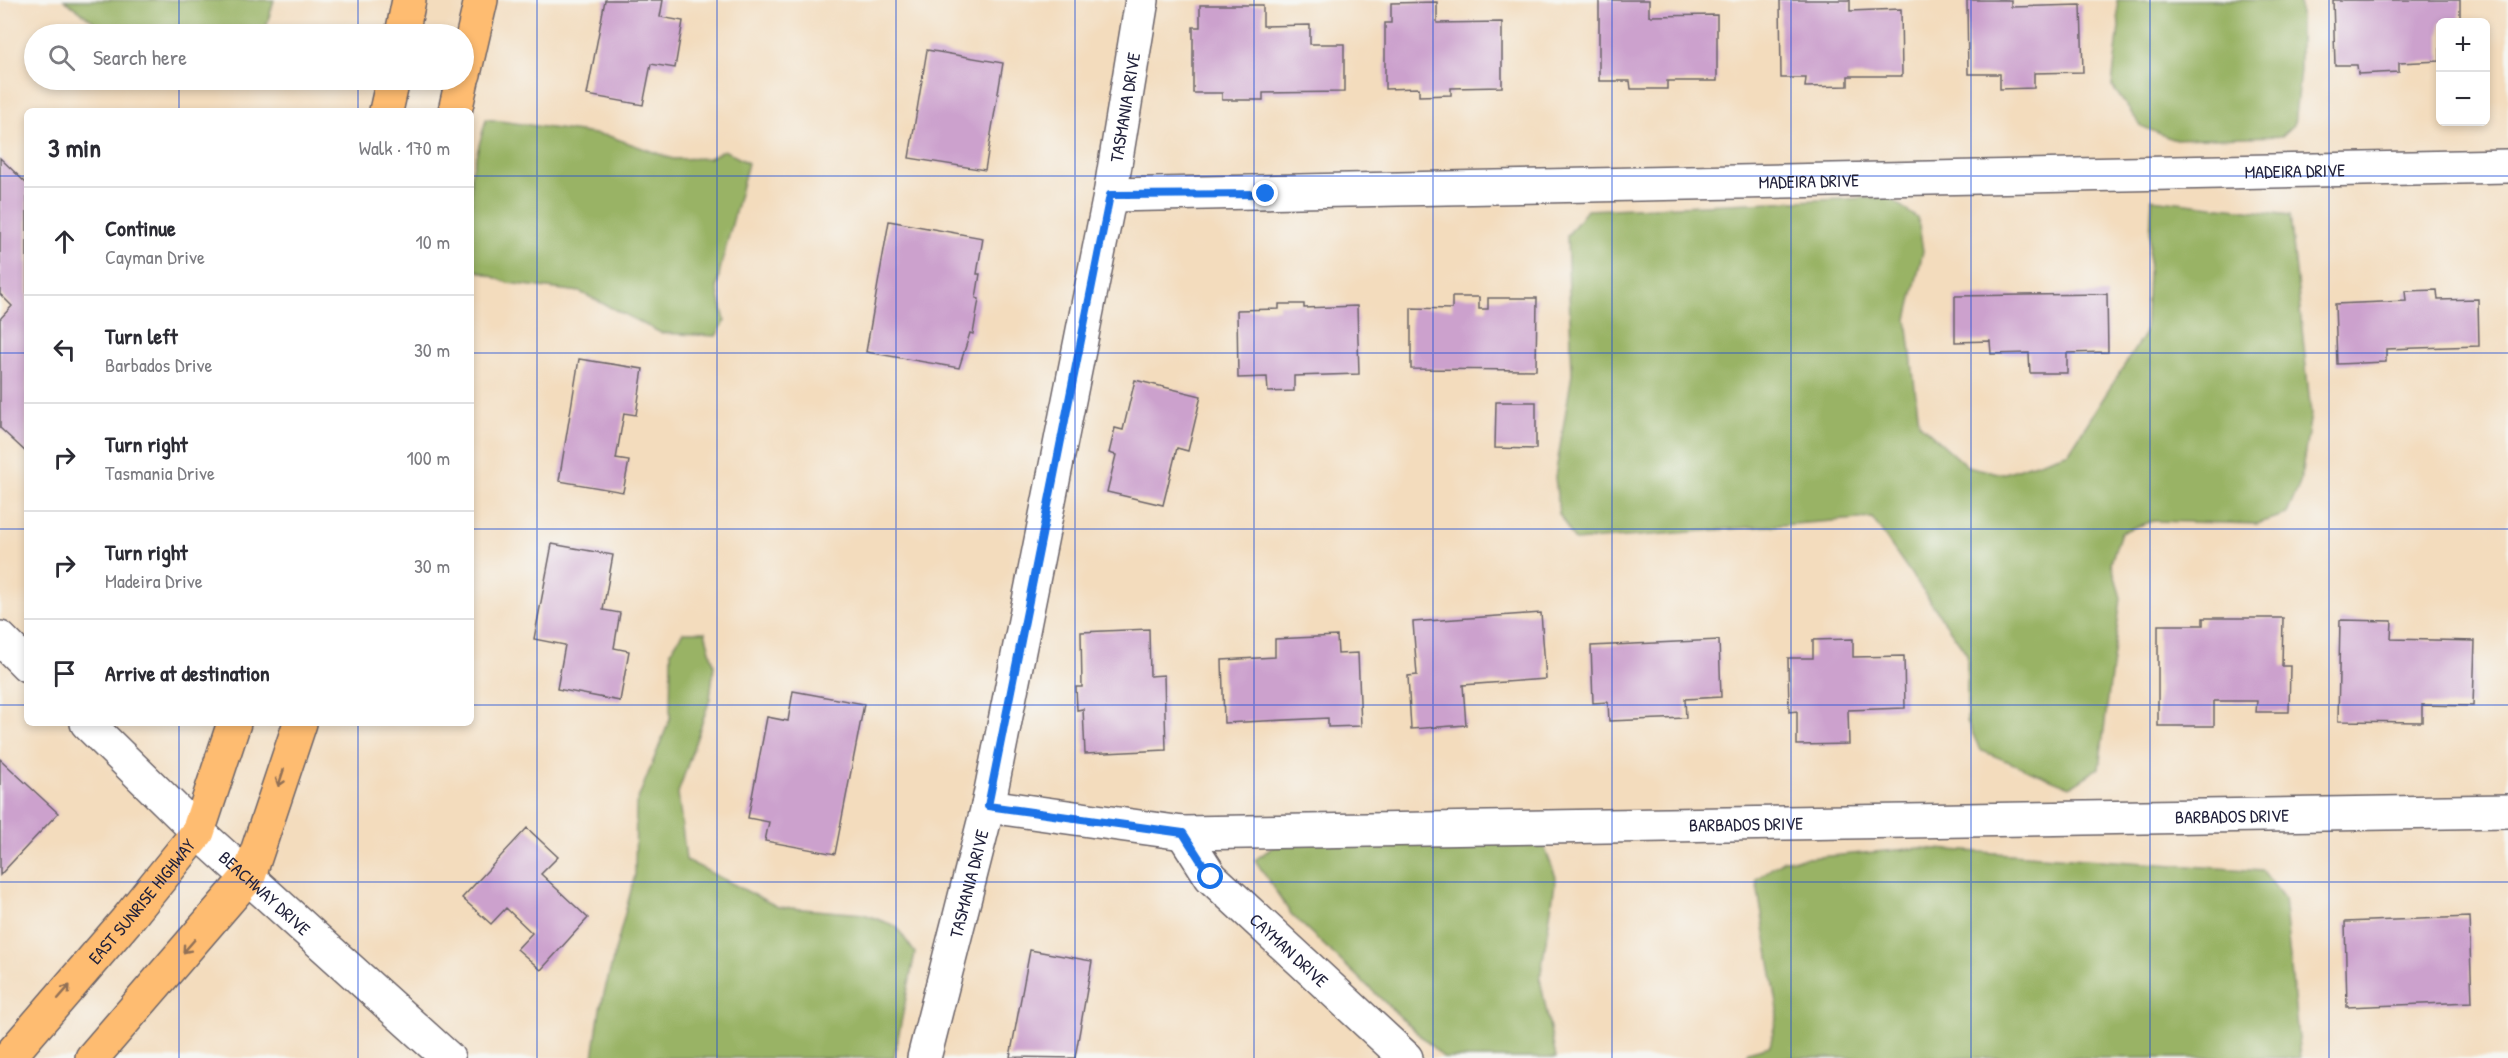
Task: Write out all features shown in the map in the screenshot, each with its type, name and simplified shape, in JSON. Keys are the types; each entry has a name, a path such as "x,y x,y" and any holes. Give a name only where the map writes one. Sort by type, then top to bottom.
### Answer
{"main road":[{"path":"404,24 410,0"},
{"path":"474,30 481,0"},
{"path":"387,108 391,90"},
{"path":"456,108 460,90"},
{"name":"EAST SUNRISE HIGHWAY","path":"8,1058 198,832 233,726"},
{"path":"92,1058 249,876 299,726"}],"street":[{"name":"TASMANIA DRIVE","path":"924,1058 988,806 1110,195 1142,0"},
{"name":"MADEIRA DRIVE","path":"1110,195 2508,166"},
{"path":"0,638 24,661"},
{"name":"BEACHWAY DRIVE","path":"90,726 198,832 448,1058"},
{"name":"BARBADOS DRIVE","path":"988,806 1183,833 2508,811"},
{"name":"CAYMAN DRIVE","path":"1183,833 1211,877 1406,1058"}],"green space":[{"path":"64,0 274,0 267,24 97,24"},
{"path":"2117,0 2300,0 2300,71 2294,125 2282,136 2172,139 2141,126 2112,86 2119,27"},
{"path":"486,119 609,136 673,159 709,158 724,150 748,163 720,270 717,287 725,321 716,336 661,333 580,292 508,283 474,269 474,164"},
{"path":"1889,197 1918,219 1923,251 1907,319 1919,423 1967,466 2002,474 2069,452 2145,333 2152,199 2290,215 2311,414 2300,483 2287,514 2257,524 2153,521 2121,532 2111,562 2121,598 2099,768 2070,787 1980,750 1967,721 1967,654 1872,518 1575,541 1559,514 1555,477 1572,374 1567,236 1587,210"},
{"path":"683,632 705,632 714,665 710,699 678,793 686,860 778,907 864,914 896,926 915,953 894,1058 593,1058 600,1009 635,875 636,804 670,719 671,651"},
{"path":"1312,819 1544,846 1556,877 1540,979 1556,1058 1444,1058 1291,914 1255,860"},
{"path":"1920,848 2263,871 2284,898 2300,1058 1745,1058 1748,1052 1770,1046 1778,1010 1756,879 1784,860"}],"building":[{"path":"605,0 663,0 660,17 683,21 675,68 651,64 643,105 587,95"},
{"path":"1599,0 1649,0 1649,16 1717,15 1717,81 1667,81 1667,89 1631,89 1630,81 1599,81"},
{"path":"1780,0 1850,0 1850,11 1901,9 1902,76 1848,76 1848,86 1805,87 1806,78 1781,78"},
{"path":"1967,0 2011,0 2011,7 2081,5 2083,72 2034,73 2034,88 2000,89 2000,74 1968,74"},
{"path":"2333,0 2460,0 2460,18 2436,18 2436,61 2399,63 2399,72 2358,74 2357,65 2335,65"},
{"path":"1437,2 1437,23 1502,22 1502,87 1451,88 1451,95 1419,96 1419,88 1385,89 1385,23 1391,23 1391,3"},
{"path":"1200,5 1263,5 1263,26 1310,25 1310,44 1344,44 1344,92 1263,93 1263,100 1222,100 1222,93 1193,93 1193,27 1200,27"},
{"path":"927,50 1003,63 985,170 909,158"},
{"path":"0,158 24,181 24,450 0,428 0,319 12,306 0,294"},
{"path":"889,221 983,238 977,274 980,274 976,298 979,299 973,334 970,333 959,368 866,352"},
{"path":"2437,290 2438,300 2478,299 2479,346 2386,349 2386,362 2337,364 2335,304 2406,301 2405,291"},
{"path":"2107,294 2108,352 2067,353 2067,373 2030,373 2029,353 1991,354 1990,341 1955,342 1955,296"},
{"path":"1452,297 1479,297 1479,309 1488,309 1488,298 1537,298 1536,370 1411,369 1411,308 1452,309"},
{"path":"1279,304 1304,304 1304,308 1357,306 1359,374 1294,376 1294,391 1268,392 1267,377 1238,378 1237,310 1279,309"},
{"path":"579,359 643,369 636,415 624,413 616,459 629,461 623,492 559,481"},
{"path":"1135,380 1201,396 1188,451 1177,448 1163,505 1107,492 1116,455 1109,453 1115,428 1123,430"},
{"path":"1496,402 1536,402 1536,449 1495,448"},
{"path":"552,544 613,555 603,610 620,613 614,648 629,651 620,701 557,689 565,645 534,639"},
{"path":"1541,613 1546,679 1463,685 1466,725 1411,729 1408,676 1417,675 1413,622"},
{"path":"2203,618 2283,618 2282,666 2290,666 2289,712 2256,712 2257,701 2214,701 2214,726 2158,726 2158,625 2203,625"},
{"path":"2340,620 2392,621 2391,639 2475,641 2473,706 2422,705 2422,722 2338,721"},
{"path":"1149,629 1150,676 1164,675 1166,750 1085,754 1083,709 1077,710 1076,687 1082,687 1081,632"},
{"path":"1337,636 1338,654 1358,653 1361,726 1328,727 1328,718 1224,723 1222,660 1275,657 1275,639"},
{"path":"1853,639 1853,657 1904,656 1905,708 1848,710 1849,744 1797,745 1797,711 1789,712 1788,658 1813,658 1813,640"},
{"path":"1719,640 1721,697 1685,699 1686,718 1609,721 1608,702 1593,703 1591,646"},
{"path":"793,691 864,704 835,854 765,841 769,822 748,818 767,717 788,721"},
{"path":"0,759 58,813 0,875"},
{"path":"527,828 558,857 541,874 588,918 541,970 517,949 532,933 506,908 491,924 462,898"},
{"path":"2469,917 2472,1002 2347,1007 2345,922"},
{"path":"1030,950 1092,961 1075,1058 1010,1057"}],"route":[{"path":"1211,877 1183,833 988,806 1110,195 1266,194"}]}
